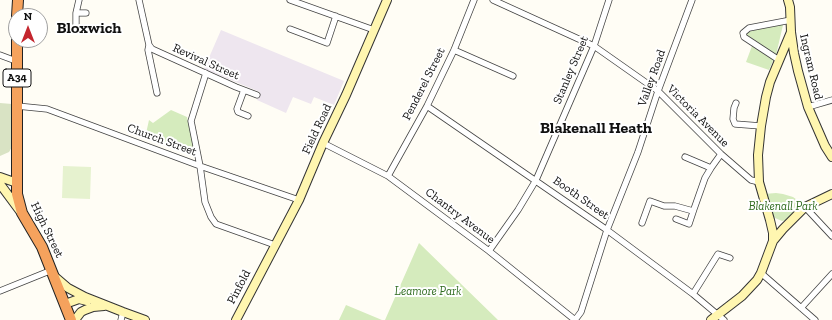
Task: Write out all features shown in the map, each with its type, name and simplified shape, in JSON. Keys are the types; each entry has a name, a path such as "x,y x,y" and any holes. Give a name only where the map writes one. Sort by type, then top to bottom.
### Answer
{"highway":[{"name":"High Street","path":"17,48 17,194 22,213 42,247 53,273"},
{"name":"A34","path":"53,273 72,320"}],"street":[{"path":"76,26 78,0"},
{"path":"139,0 149,45 148,50 157,93"},
{"path":"290,0 374,30"},
{"name":"Field Road","path":"264,265 299,200 387,0"},
{"name":"Penderel Street","path":"388,176 427,106 454,50 474,0"},
{"name":"Victoria Avenue","path":"493,0 594,46 658,91 721,154 751,180 759,182"},
{"name":"Stanley Street","path":"489,251 518,210 536,180 594,46 609,0"},
{"name":"Valley Road","path":"575,320 581,312 607,230 638,152 658,91 692,0"},
{"name":"Ingram Road","path":"788,0 794,53 808,107 825,146 832,157"},
{"path":"76,13 86,13"},
{"path":"290,30 327,43 336,16"},
{"path":"780,58 744,37 743,33 749,28 791,20"},
{"path":"717,318 742,296 757,280 773,241 773,233 759,182 758,155 761,126 770,82 791,32"},
{"name":"Revival Street","path":"149,45 157,52 257,95"},
{"path":"454,50 513,76"},
{"path":"780,58 789,53 794,53"},
{"path":"0,55 16,61"},
{"path":"206,73 191,120 205,202 211,217 216,224 275,245"},
{"path":"244,90 237,109 238,112 248,116"},
{"path":"808,107 832,100"},
{"path":"735,124 733,119 736,103"},
{"name":"Church Street","path":"17,106 47,109 200,166 299,200"},
{"name":"Booth Street","path":"427,106 607,230 693,294 717,318"},
{"path":"729,128 735,124 761,126"},
{"name":"Chantry Avenue","path":"323,144 388,176 489,251 575,320"},
{"path":"676,219 689,224 705,178 721,154"},
{"path":"685,157 711,168"},
{"path":"0,177 17,183"},
{"path":"0,184 22,213"},
{"path":"773,241 805,207 832,194"},
{"path":"642,223 650,201 664,206 676,206 693,211"},
{"path":"805,207 832,236"},
{"path":"768,215 774,222 780,225 788,224"},
{"path":"693,294 718,254 730,258"},
{"name":"Pinfold","path":"239,319 264,265"},
{"path":"0,291 53,273"},
{"name":"High Street","path":"53,273 68,288 122,316 145,320"},
{"path":"761,273 814,320"},
{"path":"801,308 832,274"},
{"name":"High Street","path":"65,304 79,299 105,306"},
{"name":"High Street","path":"75,320 81,312 85,310 105,306"}],"shaded area":[{"path":"221,30 344,81 334,105 314,97 311,104 293,97 286,113 257,100 260,92 204,69"}],"green space":[{"path":"781,24 783,25 776,55 747,36 747,33 750,31"},
{"path":"752,46 772,59 773,61 769,70 746,62"},
{"path":"0,103 12,104 12,147 9,152 0,156"},
{"path":"171,110 187,117 196,157 145,138 149,120 153,123"},
{"path":"63,166 91,167 90,199 62,198"},
{"name":"Blakenall Park","path":"776,193 793,197 804,205 788,220 782,221 775,218 771,213 764,194"},
{"name":"Leamore Park","path":"419,243 498,320 385,320"},
{"name":"Leamore Park","path":"346,305 382,320 339,320"}],"district":[{"name":"Bloxwich","path":"89,28"},
{"name":"Blakenall Heath","path":"596,128"}]}
